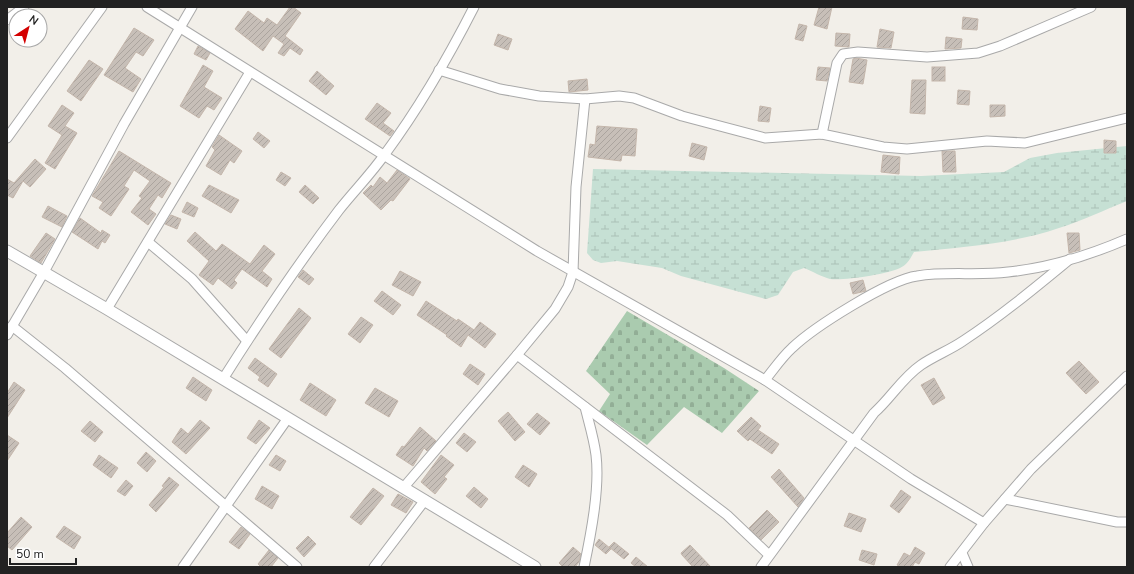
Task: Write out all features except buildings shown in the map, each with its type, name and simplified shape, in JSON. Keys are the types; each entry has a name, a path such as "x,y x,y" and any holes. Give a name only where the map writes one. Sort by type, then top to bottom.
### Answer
{"street":[{"path":"7,20 24,7"},
{"path":"7,138 102,7"},
{"path":"147,7 384,156 573,272 765,380 911,479 984,523"},
{"path":"7,335 44,272 179,27 192,7"},
{"path":"223,379 247,340 339,210 384,156 412,116 474,7"},
{"path":"822,134 837,63 843,54 858,52 927,57 978,53 1000,46 1091,7"},
{"path":"439,70 500,89 539,96 585,99 619,96 634,98 682,116 765,138 822,134 883,147 907,149 987,142 1026,143 1127,118"},
{"path":"107,309 250,72"},
{"path":"404,487 555,309 568,287 573,272 576,187 585,99"},
{"path":"765,380 791,349 804,337 868,296 897,282 916,276 1009,272 1094,253 1127,239"},
{"path":"148,242 192,279 247,340"},
{"path":"7,251 107,309 535,567"},
{"path":"761,567 874,413 889,400 907,377 921,365 963,342 1017,303 1070,259"},
{"path":"12,326 71,373 297,567"},
{"path":"517,355 728,515 769,556"},
{"path":"950,567 984,523 1031,469 1127,376"},
{"path":"584,567 592,528 596,468 596,454 585,407"},
{"path":"183,567 288,418"},
{"path":"1005,499 1127,522"},
{"path":"374,567 425,500"},
{"path":"962,553 968,567"}],"green space":[{"path":"1127,146 1127,201 1085,219 1023,238 987,244 914,252 908,262 902,267 876,275 845,279 830,279 804,268 793,272 778,295 766,299 681,276 662,268 617,261 601,263 593,260 587,253 593,169 921,176 1004,172 1030,158 1057,153"},
{"path":"627,311 724,368 759,391 722,433 684,407 647,445 599,411 610,394 586,371"}]}
